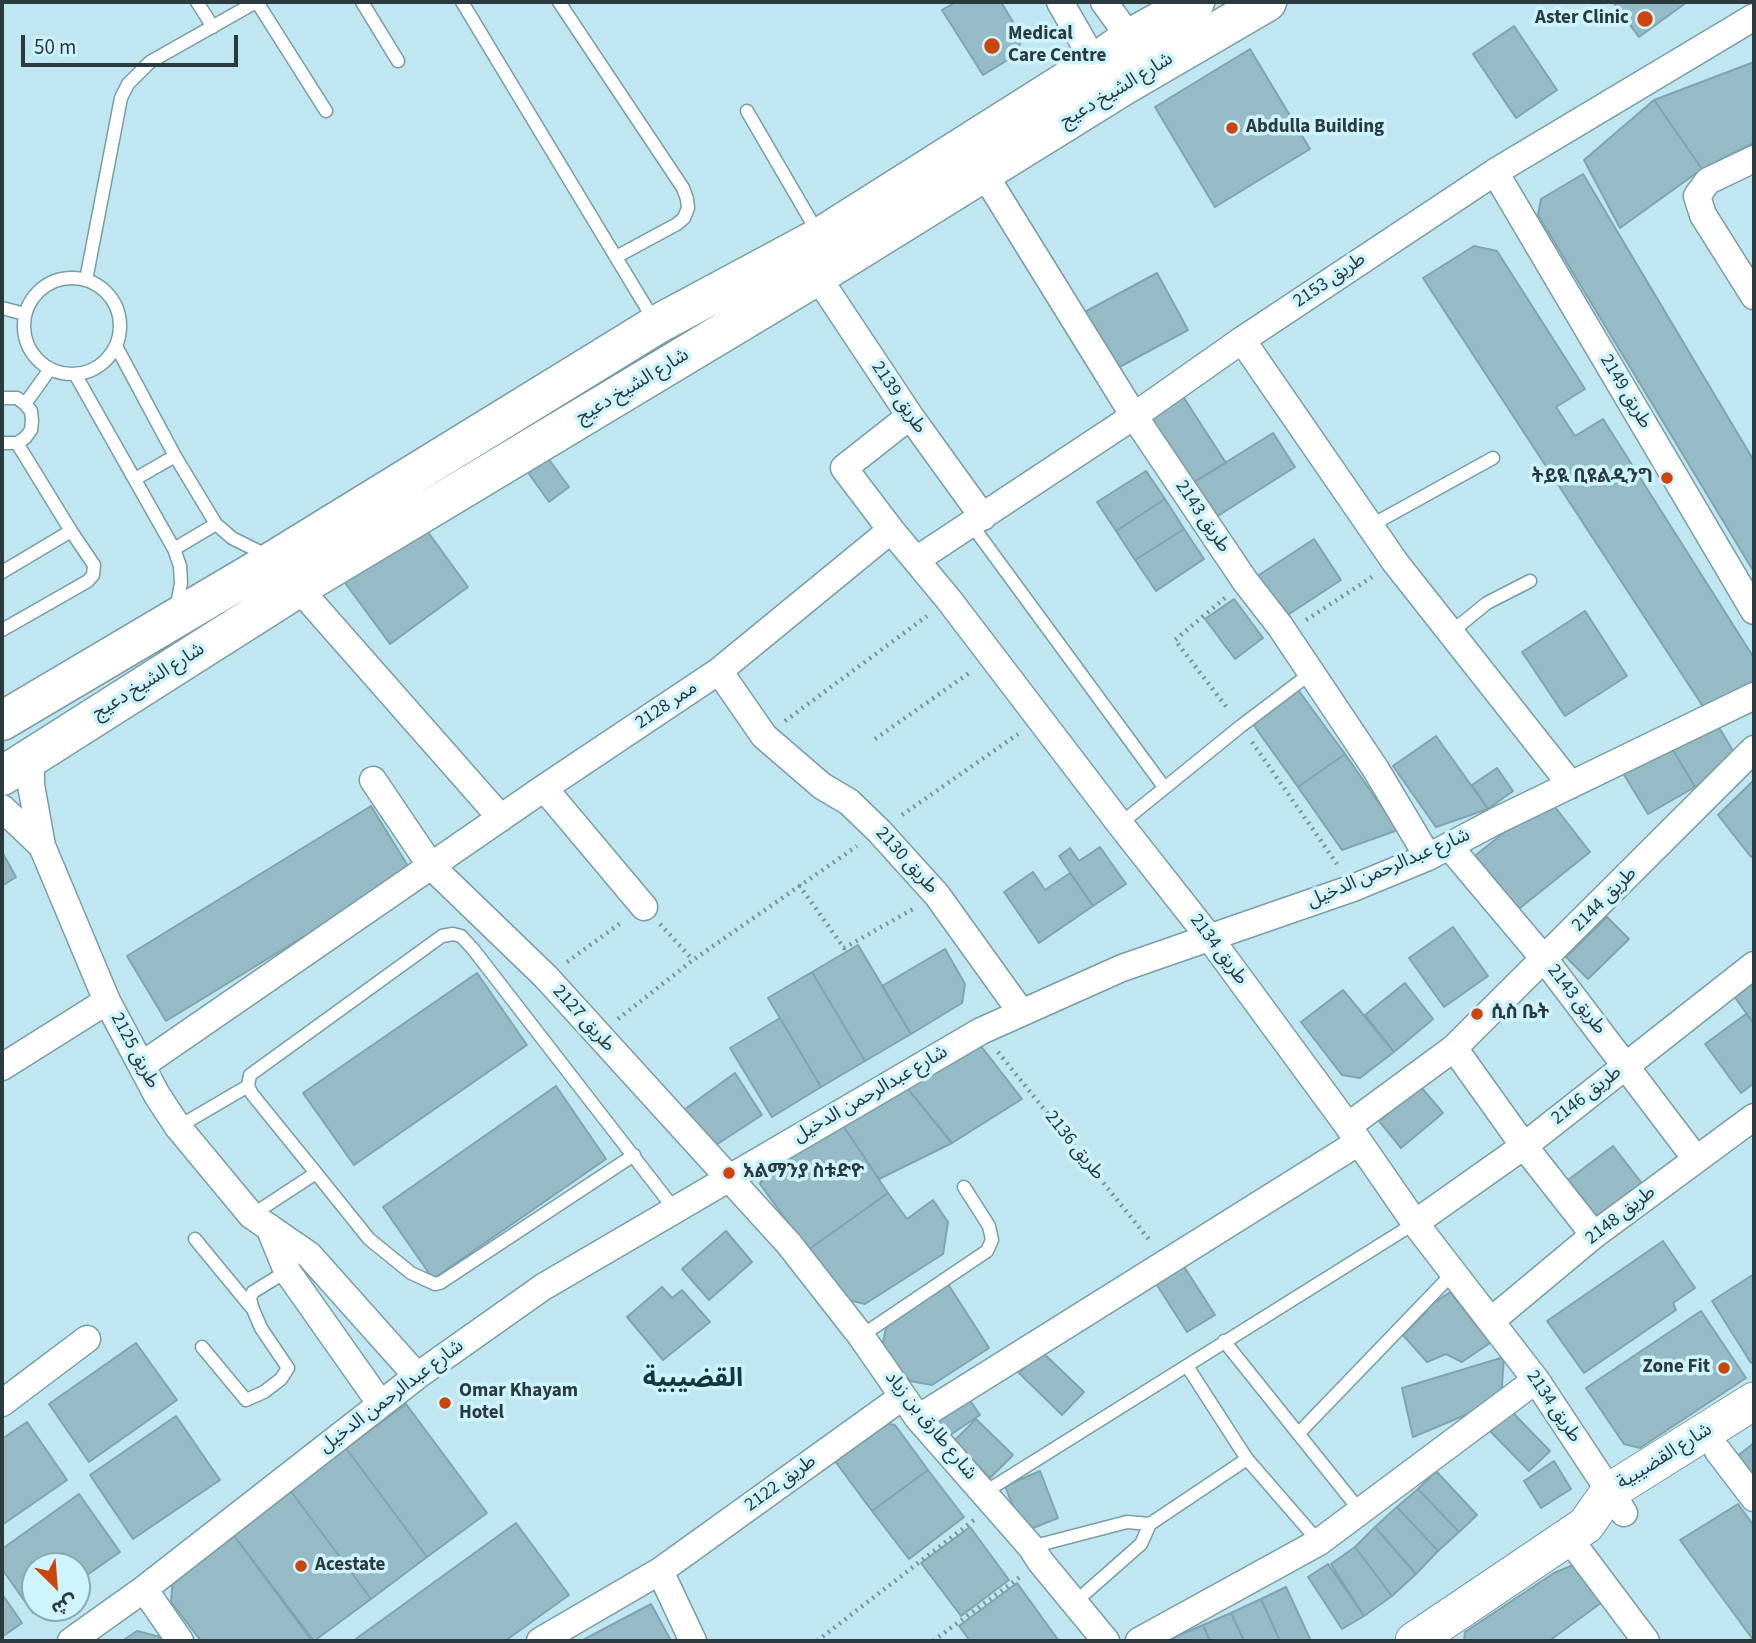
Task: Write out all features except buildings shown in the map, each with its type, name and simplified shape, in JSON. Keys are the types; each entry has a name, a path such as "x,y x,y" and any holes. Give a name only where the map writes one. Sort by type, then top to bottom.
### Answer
{"main road":[{"name":"شارع الشيخ دعيج","path":"2,721 158,628 286,574 817,276 983,172 1124,67 1195,2"},
{"name":"شارع الشيخ دعيج","path":"2,776 286,574 656,325 820,237 1124,67 1267,2"}],"street":[{"path":"1060,2 1124,67"},
{"path":"1104,2 1124,67"},
{"name":"طريق 2153","path":"916,560 1135,416 1241,340 1495,172 1754,17"},
{"path":"1754,159 1708,181 1697,196 1703,215 1754,296"},
{"name":"طريق 2143","path":"983,172 1135,416 1375,768 1439,852 1545,960 1696,1158"},
{"name":"طريق 2149","path":"1495,172 1754,611"},
{"name":"طريق 2139","path":"817,276 977,520"},
{"path":"1241,340 1395,562 1571,785"},
{"name":"طريق 2134","path":"910,416 844,468 1209,937 1354,1134 1415,1223 1536,1380 1616,1503"},
{"name":"ممر 2128","path":"431,866 719,671 891,530"},
{"path":"286,574 501,818"},
{"name":"طريق 2130","path":"719,671 764,736 822,786 849,802 937,895 1021,1012"},
{"name":"شارع عبدالرحمن الدخيل","path":"71,1641 144,1589 380,1403 543,1287 981,1031 1122,968 1353,888 1439,852 1754,696"},
{"name":"طريق 2125","path":"42,750 31,768 30,785 42,846 107,1001 157,1095 178,1127 260,1221 287,1271 380,1403"},
{"name":"طريق 2144","path":"1354,1134 1454,1048 1754,750"},
{"name":"طريق 2127","path":"373,780 431,866 546,977 728,1179"},
{"path":"544,788 645,907"},
{"name":"طريق 2125","path":"2,808 42,846"},
{"path":"142,1065 431,866"},
{"name":"طريق 2146","path":"1415,1223 1524,1146 1754,965"},
{"path":"2,1067 107,1001"},
{"path":"1454,1048 1524,1146 1594,1235"},
{"name":"طريق 2148","path":"1492,1320 1594,1235 1754,1117"},
{"path":"910,1408 1167,1261 1354,1134"},
{"name":"شارع طارق بن زياد","path":"728,1179 789,1244 860,1336 910,1408 1036,1554 1106,1641"},
{"name":"طريق 2125","path":"260,1221 309,1255 417,1376"},
{"path":"2,1403 87,1339"},
{"path":"1139,1641 1319,1542 1536,1380"},
{"name":"شارع القضيبية","path":"1428,1638 1754,1401"},
{"name":"طريق 2122","path":"540,1641 660,1571 910,1408"},
{"name":"شارع القضيبية","path":"1616,1503 1718,1451 1754,1427"},
{"path":"1718,1451 1754,1498"},
{"path":"1577,1531 1646,1641"},
{"path":"660,1571 693,1641"},
{"path":"144,1589 180,1641"}],"lane":[{"path":"197,2 213,27"},
{"path":"86,280 121,98 128,83 150,62 257,2 326,111"},
{"path":"362,2 398,61"},
{"path":"462,2 656,325"},
{"path":"559,2 683,188 687,199 688,208 684,218 677,224 616,257"},
{"path":"747,111 820,237"},
{"path":"71,278 86,280 109,294 116,306 120,319 116,346 100,366 75,374 50,369 39,362 25,340 25,314 37,294 55,281 71,278"},
{"path":"2,308 25,314"},
{"path":"116,346 175,456 216,524 232,538 261,551 286,574"},
{"path":"25,404 50,369"},
{"path":"75,374 174,549 180,566 178,600 158,628"},
{"path":"2,398 17,398 25,404 30,411 31,430 18,443 2,443"},
{"path":"2,630 88,581 93,575 94,565 18,443"},
{"path":"135,479 175,456"},
{"path":"1370,526 1493,458"},
{"path":"977,520 1164,787"},
{"path":"174,549 216,524"},
{"path":"2,572 71,531"},
{"path":"1450,633 1487,603 1530,581"},
{"path":"1120,824 1311,673"},
{"path":"634,1155 435,1284 411,1273 369,1239 248,1086 250,1075 442,936 461,936 634,1155 675,1210"},
{"path":"178,1127 248,1086"},
{"path":"260,1221 316,1173"},
{"path":"860,1336 988,1251 992,1240 989,1226 964,1186"},
{"path":"989,1499 1224,1341 1415,1223"},
{"path":"195,1239 252,1307"},
{"path":"202,1347 246,1400 264,1392 281,1379 288,1368 261,1328 250,1298 253,1292 287,1271"},
{"path":"1298,1434 1453,1273"},
{"path":"1224,1341 1361,1512"},
{"path":"1187,1366 1247,1459 1319,1542"},
{"path":"1074,1603 1141,1544 1150,1524 1247,1459"},
{"path":"1036,1554 1128,1522 1150,1524"}],"path":[{"path":"1285,634 1395,562"},
{"path":"1245,581 1175,640 1241,726 1353,888"},
{"path":"764,736 949,600"},
{"path":"875,739 992,656"},
{"path":"598,1035 693,960 1041,718"},
{"path":"799,886 844,948 937,895"},
{"path":"546,977 645,907 693,960"},
{"name":"طريق 2136","path":"981,1031 1167,1261"},
{"path":"817,1641 989,1499"},
{"path":"933,1641 1036,1554"}],"place":[{"name":"Aster Clinic","path":"1645,19"},
{"name":"Medical Care Centre","path":"992,46"},
{"name":"Abdulla Building","path":"1232,128"},
{"name":"ትይዪ ቢዩልዲንግ","path":"1667,478"},
{"name":"ሲስ ቤት","path":"1477,1014"},
{"name":"አልማንያ ስቱድዮ","path":"729,1173"},
{"name":"Zone Fit","path":"1724,1368"},
{"name":"Omar Khayam Hotel","path":"445,1403"},
{"name":"Acestate","path":"301,1566"}],"district":[{"name":"القضيبية","path":"693,1380"}]}
